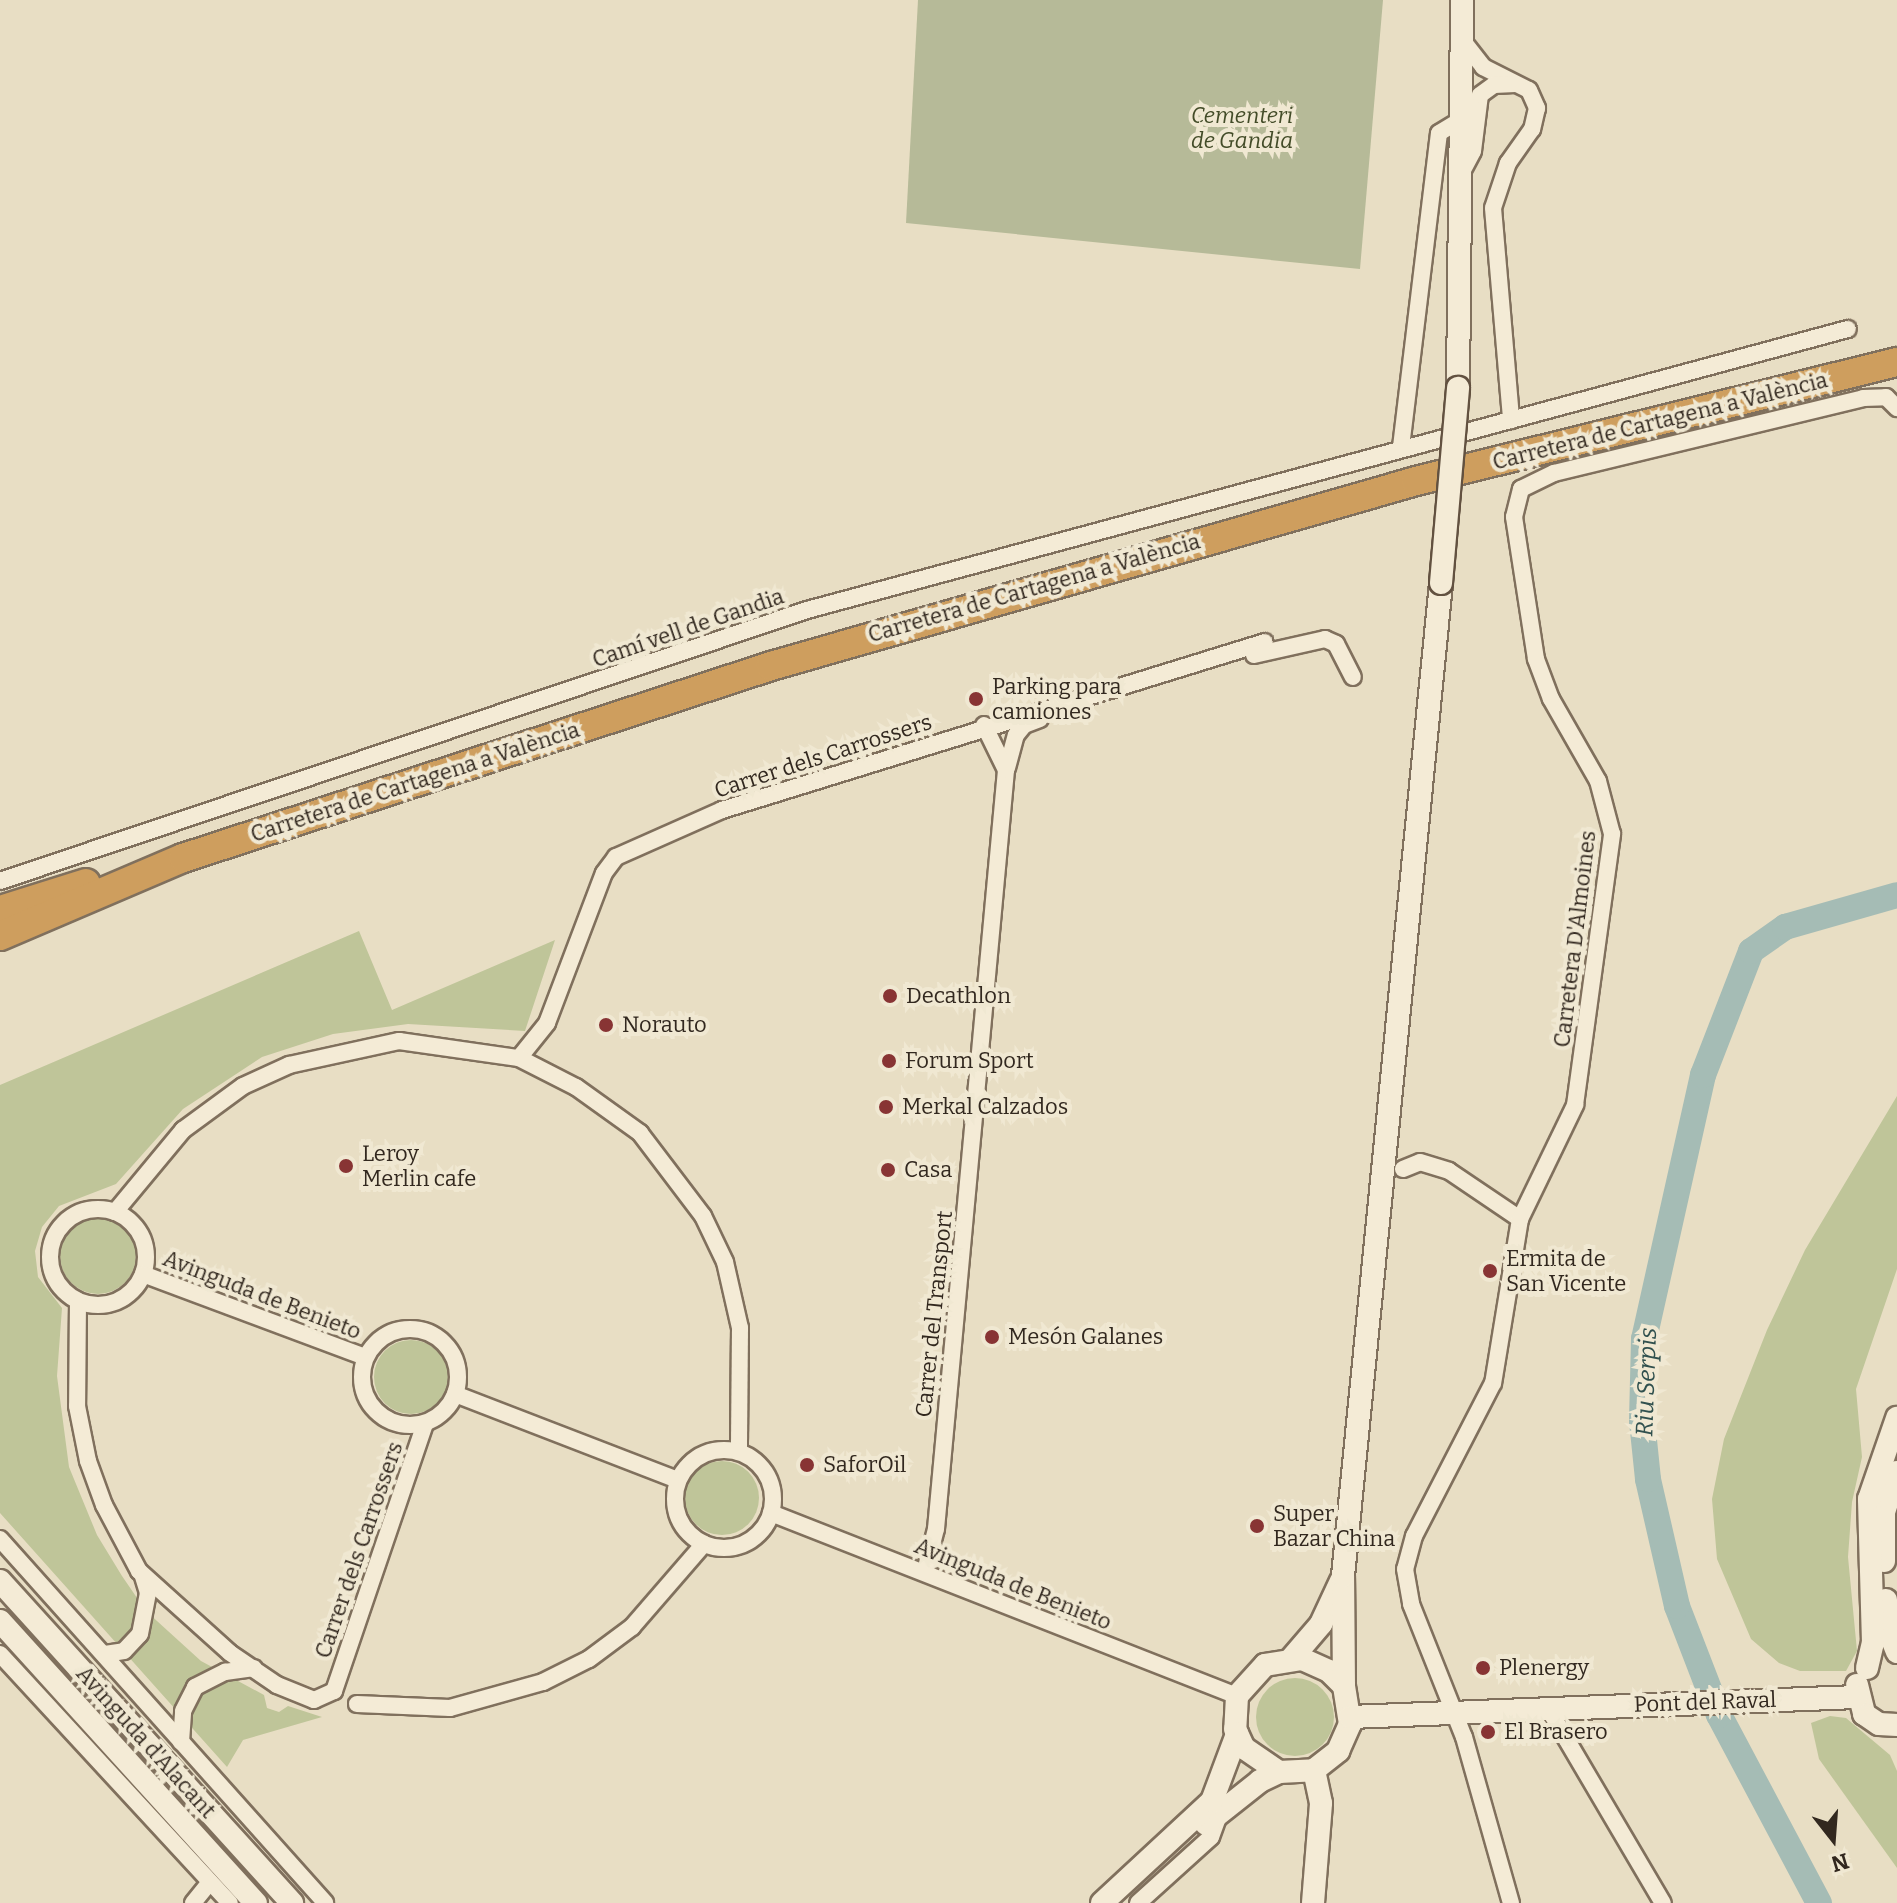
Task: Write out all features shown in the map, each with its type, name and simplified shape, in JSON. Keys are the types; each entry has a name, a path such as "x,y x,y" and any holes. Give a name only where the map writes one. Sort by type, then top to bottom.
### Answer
{"highway":[{"name":"Carretera de Cartagena a València","path":"183,858 771,666 1001,597 1416,481 1897,362"},
{"path":"0,936 183,858"},
{"path":"0,910 132,869 183,858"},
{"path":"0,925 141,876"}],"main road":[{"path":"1120,1903 1222,1808 1279,1772 1314,1770 1338,1751 1350,1717 1344,1686 1343,1576 1458,388 1463,170 1462,0"},
{"path":"1897,1418 1874,1477 1867,1515 1873,1643 1857,1697 1871,1720 1897,1725"},
{"path":"1897,1472 1884,1533 1887,1624 1897,1652"},
{"path":"1292,1658 1321,1624 1343,1576"},
{"name":"Avinguda d'Alacant","path":"0,1581 292,1903"},
{"name":"Avinguda d'Alacant","path":"0,1621 256,1903"},
{"path":"1102,1903 1212,1801 1237,1734 1237,1696 1265,1665 1292,1658 1315,1662 1344,1686"},
{"path":"1867,1668 1897,1660"},
{"name":"Pont del Raval","path":"1350,1717 1857,1697"},
{"path":"1237,1734 1253,1759 1279,1772"},
{"path":"1313,1903 1321,1803 1314,1770"}],"street":[{"path":"1463,41 1483,67 1521,84 1535,98 1536,121 1499,185 1492,227 1511,420"},
{"path":"1463,170 1473,151 1476,106 1483,90 1521,84"},
{"path":"1401,447 1439,133 1462,119"},
{"name":"Camí vell de Gandia","path":"0,881 807,610 1401,447 1848,329"},
{"name":"Carretera D'Almoines","path":"1511,1903 1455,1715 1407,1591 1405,1569 1414,1536 1493,1383 1520,1219 1575,1105 1612,834 1598,781 1551,699 1536,659 1514,517 1518,495 1533,479 1554,473 1863,398 1886,397 1897,408"},
{"path":"1006,770 1024,725 1280,647 1325,639 1336,644 1353,677"},
{"name":"Carrer dels Carrossers","path":"519,1058 547,1023 604,873 616,857 722,810 984,725 1265,642"},
{"path":"984,725 1006,770"},
{"name":"Carrer del Transport","path":"925,1572 936,1529 1006,770"},
{"path":"115,1212 183,1130 243,1086 289,1065 399,1041 519,1058 576,1087 640,1133 703,1216 725,1262 740,1328 739,1452"},
{"path":"1403,1169 1420,1162 1449,1171 1479,1186 1520,1219"},
{"path":"115,1212 128,1219 145,1244 143,1274 126,1296 112,1303 78,1301 53,1275 49,1261 55,1234 78,1213 115,1212"},
{"name":"Avinguda de Benieto","path":"143,1274 365,1357"},
{"path":"78,1301 76,1393 88,1461 112,1522 143,1575 188,1619 254,1668"},
{"path":"396,1330 424,1330 448,1346 455,1358 455,1394 438,1416 425,1423 404,1425 379,1415 362,1388 365,1357 373,1345 396,1330"},
{"path":"455,1394 678,1480"},
{"name":"Carrer dels Carrossers","path":"254,1668 314,1700 334,1691 425,1423"},
{"path":"724,1449 739,1452 768,1476 771,1513 764,1528 737,1547 704,1544 681,1525 675,1510 678,1480 696,1458 724,1449"},
{"name":"Avinguda de Benieto","path":"771,1513 1237,1696"},
{"name":"Avinguda d'Alacant","path":"0,1539 325,1903"},
{"path":"357,1704 450,1708 543,1682 589,1659 632,1627 704,1544"},
{"name":"Avinguda d'Alacant","path":"105,1654 124,1651 140,1634 148,1593 143,1575"},
{"path":"0,1654 230,1903"},
{"name":"Avinguda d'Alacant","path":"181,1742 183,1711 195,1687 225,1672 254,1668"},
{"path":"1548,1708 1663,1903"},
{"path":"1138,1903 1211,1837 1222,1808"},
{"path":"193,1903 210,1882"}],"green space":[{"name":"Cementeri de Gandia","path":"918,0 1383,0 1360,269 906,223"},
{"path":"359,931 392,1010 555,940 525,1031 408,1024 333,1034 262,1057 183,1109 116,1184 59,1206 42,1227 35,1251 38,1277 62,1308 57,1376 69,1467 97,1535 122,1576 146,1611 201,1661 264,1695 267,1708 279,1712 288,1706 322,1717 243,1740 227,1767 0,1513 0,1085"},
{"path":"1897,1096 1897,1269 1856,1389 1862,1457 1852,1502 1848,1557 1857,1651 1846,1671 1800,1671 1779,1663 1751,1639 1717,1559 1712,1499 1724,1439 1767,1330 1805,1250"},
{"path":"98,1218 113,1221 125,1229 133,1241 136,1256 133,1271 125,1283 113,1291 98,1294 83,1291 71,1283 63,1271 60,1256 63,1241 71,1229 83,1221"},
{"path":"404,1340 418,1340 432,1346 442,1356 448,1377 446,1391 432,1408 418,1414 404,1414 390,1408 380,1398 374,1384 374,1370 380,1356 390,1346"},
{"path":"722,1461 743,1467 753,1477 759,1498 753,1519 743,1529 722,1535 701,1529 691,1519 685,1498 691,1477 701,1467"},
{"path":"1295,1678 1310,1681 1322,1690 1331,1702 1334,1717 1331,1732 1322,1744 1310,1753 1295,1756 1280,1753 1268,1744 1259,1732 1256,1717 1259,1702 1268,1690 1280,1681"},
{"path":"1830,1716 1846,1718 1890,1755 1897,1771 1897,1868 1819,1759 1811,1723"}],"waterway":[{"name":"Riu Serpis","path":"1819,1903 1719,1715 1677,1606 1648,1479 1642,1421 1644,1339 1703,1075 1751,951 1785,927 1897,895"}],"place":[{"name":"Parking para camiones","path":"976,699"},
{"name":"Decathlon","path":"890,996"},
{"name":"Norauto","path":"606,1025"},
{"name":"Forum Sport","path":"889,1061"},
{"name":"Merkal Calzados","path":"886,1107"},
{"name":"Leroy Merlin cafe","path":"346,1166"},
{"name":"Casa","path":"888,1170"},
{"name":"Ermita de San Vicente","path":"1490,1271"},
{"name":"Mesón Galanes","path":"992,1337"},
{"name":"SaforOil","path":"807,1465"},
{"name":"Super Bazar China","path":"1257,1526"},
{"name":"Plenergy","path":"1483,1668"},
{"name":"El Brasero","path":"1488,1732"}]}
